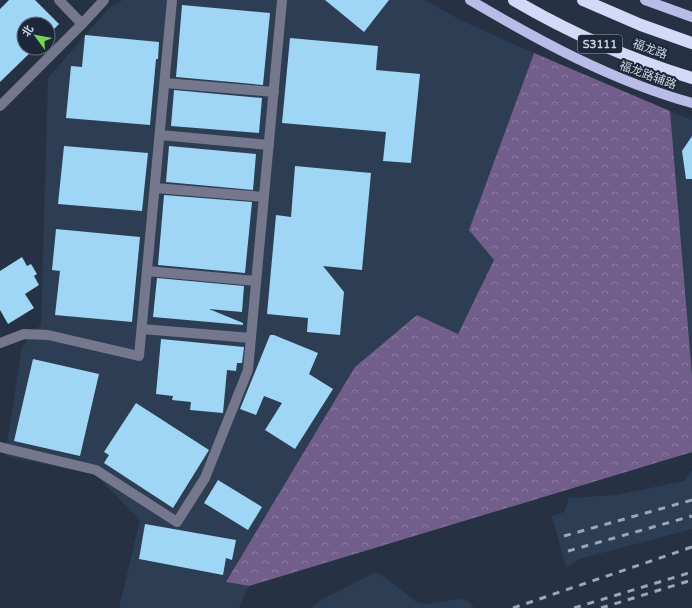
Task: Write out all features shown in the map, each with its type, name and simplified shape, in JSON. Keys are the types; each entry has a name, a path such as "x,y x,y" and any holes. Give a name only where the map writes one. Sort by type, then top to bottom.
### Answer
{"highway":[{"name":"福龙路","path":"514,0 555,24 586,39 655,67 692,78"},
{"name":"福龙路","path":"583,0 641,25 692,43"}],"main road":[{"name":"福龙路辅路","path":"470,0 531,36 604,72 636,86 692,103"},
{"path":"645,0 692,17"}],"street":[{"path":"59,0 82,24"},
{"path":"0,106 104,0"},
{"path":"0,343 24,334 48,335 139,356 172,0"},
{"path":"0,446 96,470 177,522 205,478 248,370 282,0"},
{"path":"165,83 274,92"},
{"path":"160,135 269,145"},
{"path":"155,188 264,197"},
{"path":"147,271 256,281"},
{"path":"142,329 251,338"}],"shaded area":[{"path":"123,0 425,0 462,21 534,53 469,230 494,260 458,334 417,315 226,582 249,586 239,608 119,608 140,520 96,475 5,456 22,347 41,324 48,78 109,8"},
{"path":"670,111 692,120 692,375"},
{"path":"692,470 692,529 579,559 566,568 552,516 564,512 569,498 616,495 684,481"},
{"path":"376,572 416,602 425,604 460,599 469,601 474,608 311,608 323,599"}],"green space":[{"path":"534,53 670,111 692,375 692,452 249,586 226,582 355,367 417,315 458,334 494,260 469,230"}],"building":[{"path":"9,0 35,0 51,16 16,16 16,56 27,56 0,82 0,9"},
{"path":"325,0 389,0 364,32"},
{"path":"182,5 270,13 263,85 176,77"},
{"path":"85,35 159,42 150,125 66,118 71,66 82,67"},
{"path":"290,38 378,46 376,70 420,74 411,163 383,161 386,132 282,123"},
{"path":"174,90 262,98 259,133 171,126"},
{"path":"692,136 692,179 686,179 682,151"},
{"path":"64,146 148,153 142,211 58,204"},
{"path":"169,146 256,154 253,190 166,182"},
{"path":"295,166 371,173 362,270 323,266 344,292 340,335 307,332 308,318 267,314 276,215 291,217"},
{"path":"164,195 252,202 245,273 158,265"},
{"path":"56,229 140,237 132,322 55,315 60,271 52,270"},
{"path":"22,257 27,266 31,264 37,274 34,276 39,285 25,294 34,308 8,324 0,310 0,271"},
{"path":"157,278 244,286 242,312 209,309 243,323 243,325 153,317"},
{"path":"270,335 274,335 318,353 309,374 333,389 295,449 265,430 282,403 264,396 256,415 240,409"},
{"path":"161,339 244,347 242,363 237,363 236,371 227,370 223,413 190,410 191,402 172,400 173,396 156,394"},
{"path":"33,359 99,374 80,456 14,441"},
{"path":"136,403 209,450 173,508 104,463 109,455 104,452"},
{"path":"218,480 262,507 248,530 204,503"},
{"path":"145,524 236,540 232,560 226,558 223,575 139,559"}],"railway":[{"path":"564,536 692,500"},
{"path":"568,551 692,516"},
{"path":"513,608 692,547"},
{"path":"574,608 692,572"},
{"path":"601,608 692,580"}]}
